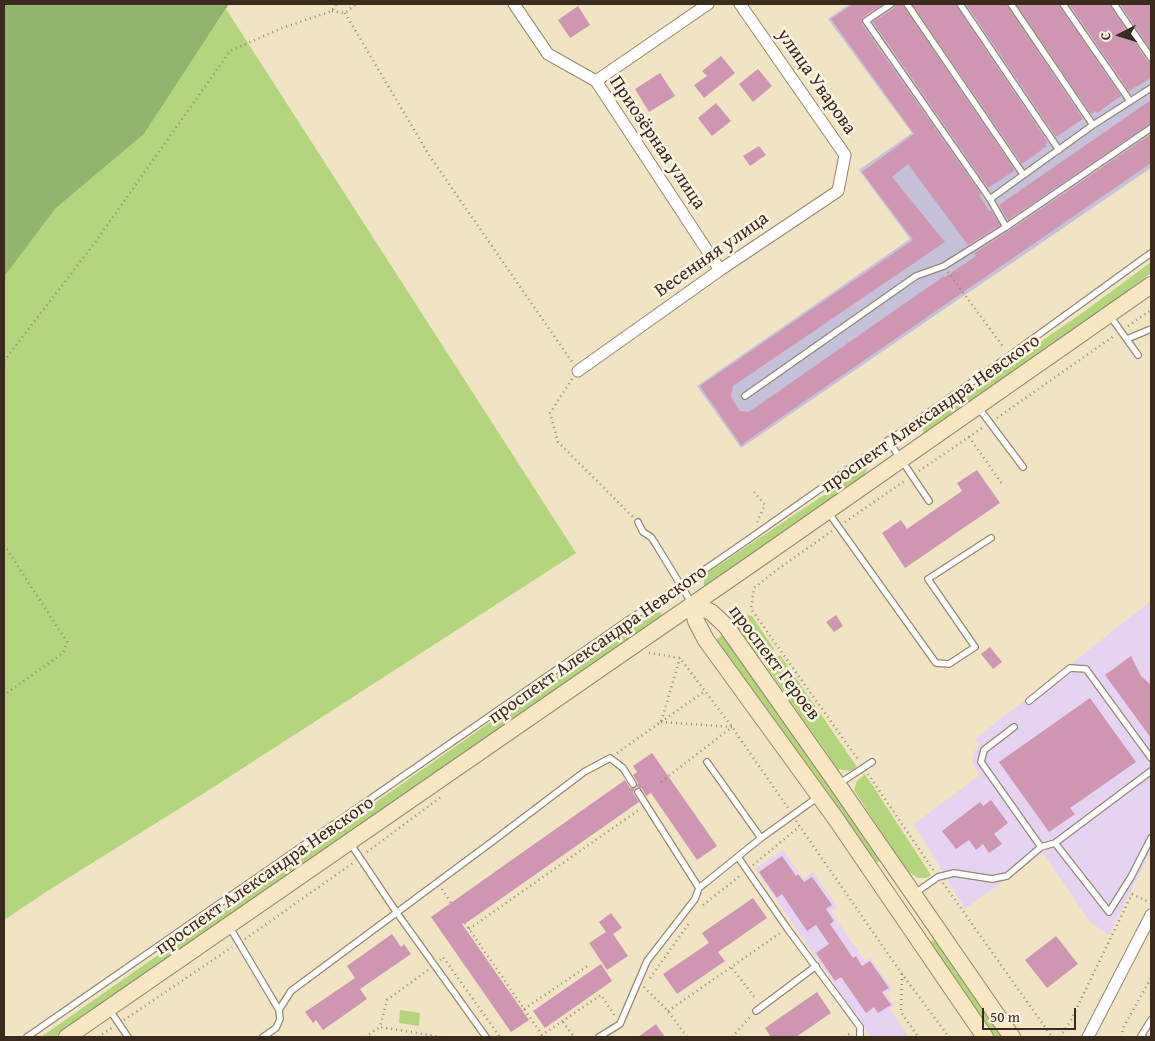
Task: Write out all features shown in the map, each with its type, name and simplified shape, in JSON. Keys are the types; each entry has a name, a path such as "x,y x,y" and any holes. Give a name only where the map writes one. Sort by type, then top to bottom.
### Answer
{"main road":[{"name":"проспект Александра Невского","path":"67,1037 1151,285"},
{"name":"проспект Героев","path":"692,604 711,612 726,626 1012,1037"},
{"name":"проспект Героев","path":"692,604 696,621 706,640 819,796 984,1037"}],"street":[{"name":"Приозёрная улица","path":"514,4 548,54 596,81 720,270"},
{"path":"596,81 708,4"},
{"name":"улица Уварова","path":"740,4 845,155"},
{"name":"Весенняя улица","path":"578,371 720,270 838,191 845,155"},
{"path":"1088,1037 1151,916"}],"lane":[{"path":"891,4 866,21 990,199 1006,227"},
{"path":"907,4 1023,174"},
{"path":"960,4 1059,150"},
{"path":"1011,4 1093,125"},
{"path":"1063,4 1130,101"},
{"path":"1114,4 1151,58"},
{"path":"990,199 1093,125 1151,88"},
{"path":"745,396 916,276 944,266 1006,227 1151,128"},
{"path":"27,1037 630,618 680,586 1017,350 1151,253"},
{"path":"1109,315 1138,355"},
{"path":"1127,339 1151,329"},
{"path":"976,406 1023,468"},
{"path":"888,440 929,501"},
{"path":"827,510 936,663 949,664 975,647 928,579 990,538"},
{"path":"638,522 643,532 655,543 692,604"},
{"path":"1029,701 1070,668 1086,668 1151,758"},
{"path":"1014,727 984,750 981,762 1041,847"},
{"path":"279,1010 291,991 584,772 610,758 623,768 633,784"},
{"path":"707,762 761,838"},
{"path":"838,785 872,762"},
{"path":"913,894 938,877 954,873 992,879 1007,876 1041,847 1055,843 1151,771"},
{"path":"638,792 699,888"},
{"path":"599,1037 609,1035 620,1024 647,961 695,899 699,888 761,838 819,796"},
{"path":"1055,843 1109,912 1131,877 1151,838"},
{"path":"349,841 434,966 486,1037"},
{"path":"738,857 860,1027 860,1037"},
{"path":"229,926 279,1010 280,1019 276,1028 263,1037"},
{"path":"759,1009 816,966"},
{"path":"109,1009 128,1037"},
{"path":"1143,1037 1141,1036 1151,1020"}],"path":[{"path":"332,11 336,4"},
{"path":"4,362 94,244 230,51 282,28 332,11 345,13 356,4"},
{"path":"345,13 428,155 578,371 550,413 558,442 638,522"},
{"path":"944,266 999,341"},
{"path":"1052,1037 751,609 754,588 774,572 1151,310"},
{"path":"969,437 1003,485"},
{"path":"754,492 765,505"},
{"path":"4,545 67,642 63,653 4,695"},
{"path":"649,652 680,658 732,727 902,974 949,1037"},
{"path":"661,722 680,658"},
{"path":"610,758 705,691"},
{"path":"661,722 732,727"},
{"path":"661,782 732,727"},
{"path":"98,1037 360,858 444,795"},
{"path":"469,929 646,805"},
{"path":"701,906 800,827"},
{"path":"437,882 451,903"},
{"path":"1060,1037 1071,1020 1136,887"},
{"path":"1132,894 1151,903"},
{"path":"649,979 696,914"},
{"path":"465,923 542,1035"},
{"path":"668,1011 776,936"},
{"path":"443,957 500,1037"},
{"path":"524,1009 589,965"},
{"path":"365,1037 380,1027 387,1000 434,966"},
{"path":"732,968 759,1009 732,1037"},
{"path":"902,974 901,1012 918,1037"},
{"path":"1122,1037 1122,1028 1151,978"},
{"path":"642,985 668,1011 687,1037"},
{"path":"538,1037 601,995 620,1024"},
{"path":"563,1022 574,1037"},
{"path":"380,1027 441,1037"},
{"path":"844,1037 848,1034"}],"shaded area":[{"path":"850,4 1151,4 1151,168 741,448 697,386 910,239 859,170 912,133 828,19"},
{"path":"1151,601 1151,851 1109,935 1090,922 1043,853 965,909 914,824 980,775 972,762 975,750 980,746 975,739"},
{"path":"783,850 803,879 813,872 837,907 831,912 865,961 870,958 892,989 886,994 894,1006 890,1009 909,1037 871,1037 755,869"}],"green space":[{"path":"4,4 229,4 144,134 55,209 4,277"},
{"path":"226,9 576,553 4,920 4,277 55,209 144,134"},
{"path":"1151,262 1151,273 1091,318 924,435 922,424 1085,311"},
{"path":"869,465 863,478 704,586 704,575"},
{"path":"660,612 663,615 55,1037 41,1037 643,615"},
{"path":"748,615 752,616 774,649 762,656 758,655 735,625"},
{"path":"722,635 880,861 875,864 716,640"},
{"path":"780,655 857,767 850,771 838,769 768,669 767,665"},
{"path":"865,774 931,875 926,878 918,878 906,870 854,790 857,781"},
{"path":"934,939 1002,1037 993,1037 929,943"},
{"path":"400,1010 420,1013 419,1026 399,1023"}],"building":[{"path":"853,4 883,4 863,17 862,24 981,194 979,195 1000,225 968,245 908,164 892,177 945,242 733,386 731,397 740,411 749,412 944,276 976,256 974,253 1151,134 1151,163 741,445 700,386 913,240 862,172 914,134 831,19"},
{"path":"896,4 902,4 1014,169 1014,171 988,188 873,22 894,8"},
{"path":"912,4 955,4 1048,143 1045,144 1047,146 1022,164"},
{"path":"966,4 1006,4 1083,119 1056,137"},
{"path":"1016,4 1058,4 1121,96 1097,113 1096,111 1091,114"},
{"path":"1069,4 1109,4 1147,61 1151,63 1151,78 1129,91"},
{"path":"1120,4 1151,4 1151,50"},
{"path":"578,6 590,25 570,38 558,20"},
{"path":"721,56 735,73 704,98 694,85 707,76 702,71"},
{"path":"758,69 772,86 753,102 739,84"},
{"path":"660,73 675,96 649,112 635,89"},
{"path":"1151,100 1151,123 1008,220 999,205"},
{"path":"716,103 731,121 712,136 698,118"},
{"path":"759,146 766,155 750,166 743,156"},
{"path":"977,470 1000,503 905,568 882,533 901,520 907,529 962,491 957,483"},
{"path":"836,615 843,626 834,632 826,622"},
{"path":"990,647 1002,662 993,669 981,654"},
{"path":"1131,656 1141,676 1151,685 1151,738 1105,675"},
{"path":"1090,698 1136,762 1070,808 1075,814 1049,832 999,762"},
{"path":"652,753 717,846 697,860 651,793 646,796 642,789 636,788 638,783 633,775 637,772 633,766"},
{"path":"625,780 630,788 636,788 633,793 639,802 469,921 462,924 529,1020 511,1032 431,917"},
{"path":"991,800 1008,823 994,834 1002,844 989,853 983,844 976,850 969,840 956,849 942,831 980,802 983,806"},
{"path":"782,856 796,876 798,874 804,882 812,877 832,905 826,909 834,921 830,924 853,958 856,956 862,966 870,961 889,988 882,992 891,1005 878,1013 874,1007 866,1013 841,977 835,981 816,953 829,944 816,925 807,931 782,894 777,898 759,872"},
{"path":"753,898 767,918 718,952 725,961 677,994 663,974 709,943 702,933"},
{"path":"611,913 622,928 613,934 628,956 607,970 589,943 606,932 599,922"},
{"path":"392,934 401,947 404,944 411,954 360,989 367,999 323,1030 316,1020 313,1023 305,1012 355,978 347,966"},
{"path":"1056,936 1078,964 1047,988 1025,960"},
{"path":"601,964 612,981 545,1028 533,1011"},
{"path":"817,992 831,1013 796,1037 771,1037 765,1028"},
{"path":"656,1024 665,1037 638,1037"}]}
